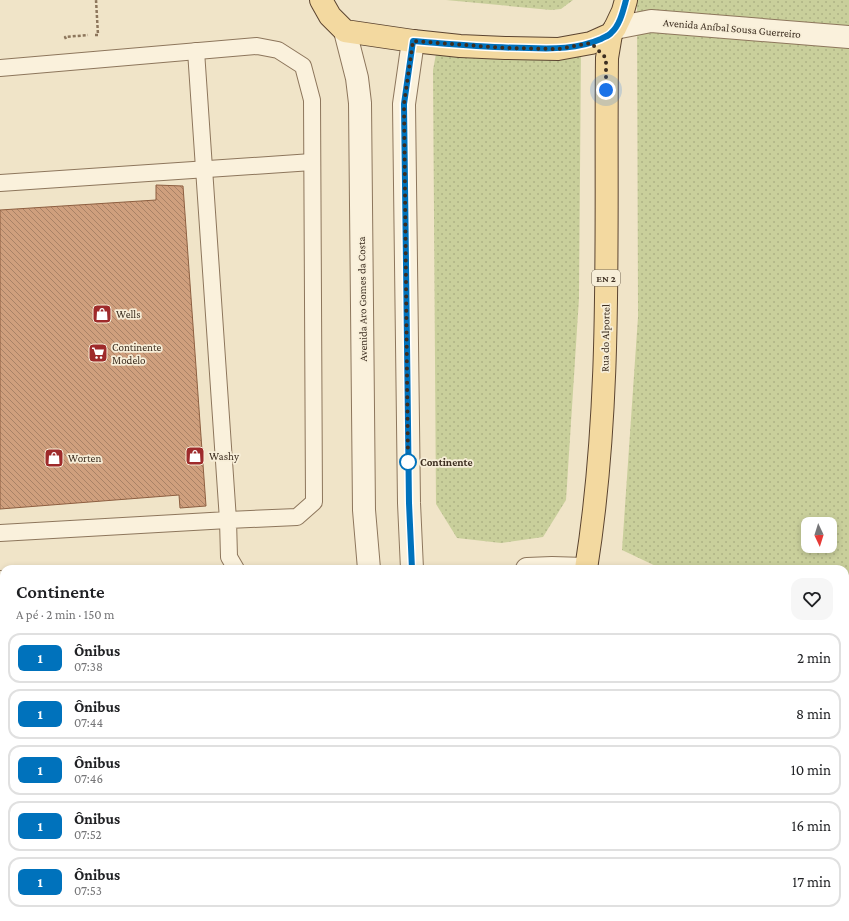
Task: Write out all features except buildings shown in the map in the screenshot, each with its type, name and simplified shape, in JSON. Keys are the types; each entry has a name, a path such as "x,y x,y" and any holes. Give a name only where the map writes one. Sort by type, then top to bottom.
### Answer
{"main road":[{"path":"321,0 330,16 346,31 413,41 505,48 558,49 606,35"},
{"name":"Rua do Alportel","path":"587,565 592,534 604,404 606,271 606,35 623,11 626,0"}],"street":[{"name":"Avenida Aníbal Sousa Guerreiro","path":"606,35 651,21 849,37"},
{"name":"Avenida Aro Gomes da Costa","path":"346,31 357,78 360,103 364,510 369,565"},
{"path":"412,565 409,503 404,104 413,41"}],"lane":[{"path":"0,68 257,46 278,50 303,66 312,100 314,502 297,517 0,534"},
{"path":"196,51 228,520 229,557 234,565"},
{"path":"0,183 312,162"}],"path":[{"path":"65,37 98,35 96,0"}],"green space":[{"path":"446,0 573,0 561,9 551,10"},
{"path":"637,0 849,0 849,565 654,565 622,550 638,317"},
{"path":"438,43 581,46 579,298 566,500 543,537 501,543 457,538 436,504 433,70"}],"bus line":[{"name":"1","path":"412,565 409,503 404,104 413,41 460,46 505,48 558,49 581,46 610,34 615,28 623,11 626,0"}],"place":[{"name":"Wells","path":"102,314"},
{"name":"Continente Modelo","path":"98,353"},
{"name":"Washy","path":"195,456"},
{"name":"Worten","path":"54,458"},
{"name":"Continente","path":"408,462"}],"route":[{"path":"408,462 404,104 413,41 460,46 558,49 591,43 606,58 606,90"}]}
